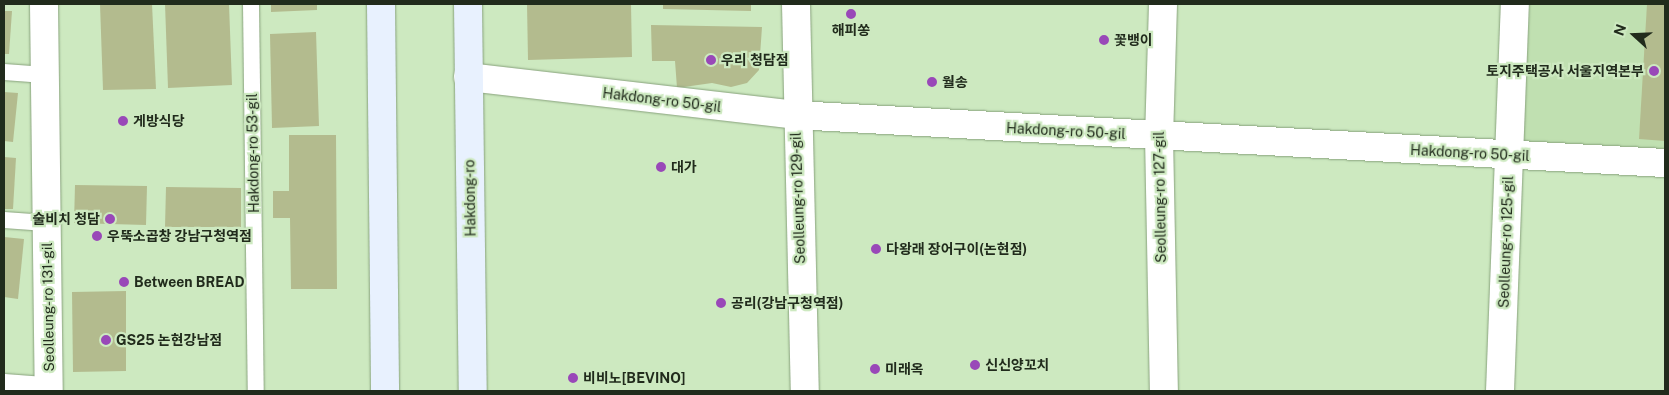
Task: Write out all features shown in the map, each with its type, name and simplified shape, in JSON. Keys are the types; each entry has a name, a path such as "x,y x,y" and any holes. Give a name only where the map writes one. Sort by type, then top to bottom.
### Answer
{"main road":[{"path":"381,4 385,391"},
{"name":"Hakdong-ro","path":"468,4 473,391"}],"street":[{"name":"Seolleung-ro 131-gil","path":"44,4 49,391"},
{"name":"Seolleung-ro 129-gil","path":"796,4 795,115 805,391"},
{"name":"Seolleung-ro 127-gil","path":"1163,4 1159,136 1164,391"},
{"name":"Seolleung-ro 125-gil","path":"1500,391 1515,4"},
{"name":"Hakdong-ro 50-gil","path":"468,77 795,115 1665,164"},
{"path":"4,388 44,391"}],"lane":[{"name":"Hakdong-ro 53-gil","path":"251,4 256,391"},
{"path":"4,72 45,75"},
{"name":"Seolleung-ro 131-gil","path":"4,220 46,223"}],"shaded area":[{"path":"1530,4 1665,4 1665,151 1523,143"}],"building":[{"path":"100,4 152,4 156,89 103,90"},
{"path":"165,4 229,4 232,85 168,88"},
{"path":"271,4 317,4 317,10 271,12"},
{"path":"527,4 631,4 632,57 528,60"},
{"path":"663,4 751,4 751,11 663,9"},
{"name":"토지주택공사 서울지역본부","path":"1647,4 1665,4 1665,141 1639,139"},
{"path":"4,11 12,11 9,54 4,54"},
{"path":"651,25 762,27 759,70 747,83 731,87 712,83 677,88 675,61 652,61"},
{"path":"316,32 319,126 272,128 270,34"},
{"path":"4,92 18,93 13,142 4,141"},
{"path":"289,135 336,135 337,289 291,289 290,218 273,218 273,191 289,191"},
{"path":"4,157 16,158 13,209 4,209"},
{"path":"75,185 147,186 146,225 74,223"},
{"path":"166,187 241,188 241,227 165,227"},
{"path":"4,237 24,239 18,299 4,297"},
{"path":"126,291 126,371 73,372 72,292"}],"place":[{"name":"해피쏭","path":"851,14"},
{"name":"꽃뱅이","path":"1104,40"},
{"name":"우리 청담점","path":"711,60"},
{"name":"토지주택공사 서울지역본부","path":"1654,71"},
{"name":"월송","path":"932,82"},
{"name":"게방식당","path":"123,121"},
{"name":"대가","path":"661,167"},
{"name":"술비치 청담","path":"110,219"},
{"name":"우뚝소곱창 강남구청역점","path":"97,236"},
{"name":"다왕래 장어구이(논현점)","path":"876,249"},
{"name":"Between BREAD","path":"124,282"},
{"name":"공리(강남구청역점)","path":"721,303"},
{"name":"GS25 논현강남점","path":"106,340"},
{"name":"신신양꼬치","path":"975,365"},
{"name":"미래옥","path":"875,369"},
{"name":"비비노[BEVINO]","path":"573,378"}]}
